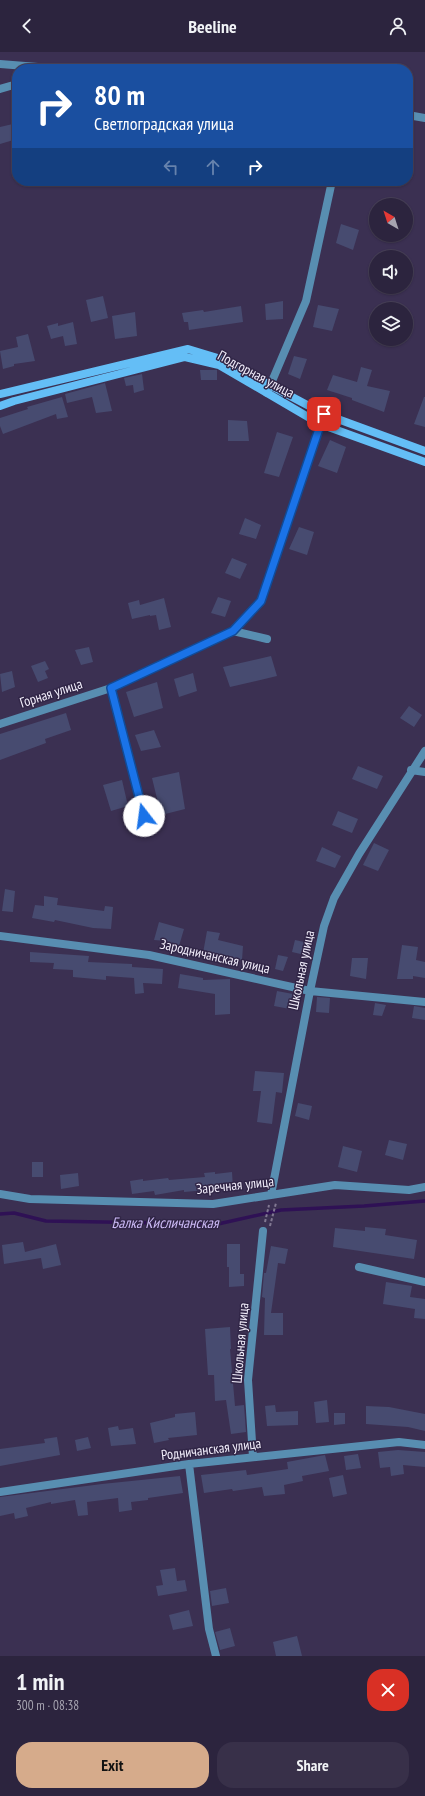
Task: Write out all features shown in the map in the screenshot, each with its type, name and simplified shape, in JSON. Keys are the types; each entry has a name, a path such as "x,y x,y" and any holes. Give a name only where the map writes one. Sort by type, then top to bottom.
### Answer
{"street":[{"path":"0,64 12,65"},
{"path":"0,89 12,85"},
{"path":"413,116 425,118"},
{"path":"269,389 306,301 331,186"},
{"path":"0,394 188,349 221,359 269,389 324,414 425,451"},
{"name":"Подгорная улица","path":"0,406 14,401 185,357 219,365 269,389 320,424 425,462"},
{"path":"267,639 233,631 261,601 324,414"},
{"name":"Горная улица","path":"0,724 111,688 233,631"},
{"path":"111,688 144,816"},
{"name":"Школьная улица","path":"272,1195 310,991 324,926 334,898 359,854 411,770 425,751"},
{"path":"411,770 425,772"},
{"name":"Зародничанская улица","path":"0,936 150,955 310,991 425,1002"},
{"name":"Заречная улица","path":"0,1194 30,1198 213,1204 335,1185 409,1190 425,1187"},
{"name":"Школьная улица","path":"253,1457 248,1380 263,1233"},
{"path":"358,1267 425,1282"},
{"name":"Родничанская улица","path":"0,1492 189,1464 399,1442 425,1445"},
{"path":"189,1464 209,1629 216,1656"}],"path":[{"path":"263,1233 272,1195"},
{"path":"263,1233 272,1224 276,1202 272,1195"}],"building":[{"path":"12,124 12,140 0,144 0,127"},
{"path":"341,224 359,230 353,250 336,243"},
{"path":"103,296 108,318 91,322 86,300"},
{"path":"283,301 283,319 266,320 265,304"},
{"path":"318,305 339,309 332,331 313,327"},
{"path":"241,306 243,322 189,330 188,322 184,322 182,313 203,310 204,312"},
{"path":"135,312 137,336 115,339 112,316"},
{"path":"73,322 77,344 65,346 63,336 51,339 47,326 58,323 58,326"},
{"path":"28,334 35,361 14,364 14,366 3,369 0,351 18,347 16,337"},
{"path":"294,356 307,359 300,379 288,374"},
{"path":"361,367 372,370 367,386 390,391 384,412 352,400 352,398 327,390 333,375 357,382"},
{"path":"200,370 217,370 217,380 201,380"},
{"path":"142,374 144,390 134,393 133,385 126,386 124,378"},
{"path":"105,383 112,411 96,413 92,397 67,403 65,394"},
{"path":"62,397 68,417 57,419 56,414 3,434 0,426 0,418 28,409 27,407"},
{"path":"425,397 425,427 414,424"},
{"path":"228,420 247,421 249,441 228,441"},
{"path":"277,432 293,437 279,477 264,473"},
{"path":"330,440 346,447 337,473 318,466"},
{"path":"245,518 261,525 256,539 239,534"},
{"path":"299,527 314,532 307,555 289,549"},
{"path":"232,558 247,564 240,579 225,573"},
{"path":"218,597 231,601 225,617 211,613"},
{"path":"164,598 171,627 159,630 156,615 132,619 128,603 139,600 140,605"},
{"path":"89,647 93,662 81,665 75,650"},
{"path":"271,656 277,676 230,687 223,667"},
{"path":"45,661 49,669 45,671 48,678 38,682 31,666"},
{"path":"12,671 15,687 2,692 0,674"},
{"path":"193,673 197,691 179,697 174,679"},
{"path":"157,682 163,708 134,717 126,692"},
{"path":"409,706 422,715 414,727 400,718"},
{"path":"66,713 71,730 45,739 46,743 0,760 0,734"},
{"path":"154,730 161,747 141,751 135,735"},
{"path":"358,766 383,776 377,789 352,779"},
{"path":"179,772 185,809 161,815 152,778"},
{"path":"122,780 128,806 111,811 103,785"},
{"path":"338,811 358,819 352,833 332,825"},
{"path":"374,843 389,850 378,871 363,865"},
{"path":"322,847 341,856 335,868 316,861"},
{"path":"5,889 15,891 13,912 2,911"},
{"path":"44,896 58,898 57,905 104,911 105,906 113,907 111,929 93,928 55,920 54,922 32,918 35,905 44,906"},
{"path":"159,922 184,929 179,946 167,943 167,941 154,940"},
{"path":"207,931 220,933 218,940 243,946 242,960 203,953"},
{"path":"295,940 309,943 305,955 292,952"},
{"path":"402,945 418,947 416,960 425,962 425,978 413,976 413,979 397,979"},
{"path":"30,952 89,956 88,962 132,964 132,967 163,969 162,984 143,983 144,993 135,994 134,978 106,976 106,980 73,977 73,970 53,969 54,963 30,962"},
{"path":"278,955 288,957 283,971 275,969"},
{"path":"352,958 368,958 366,979 350,976"},
{"path":"180,974 203,978 203,980 230,979 230,1014 215,1015 215,994 178,988"},
{"path":"277,991 293,994 290,1009 274,1006"},
{"path":"317,997 330,998 329,1013 316,1012"},
{"path":"375,1003 386,1005 382,1016 373,1015"},
{"path":"414,1006 425,1008 425,1020 412,1018"},
{"path":"255,1071 284,1073 282,1093 276,1092 272,1124 257,1122 261,1091 253,1091"},
{"path":"298,1103 312,1106 309,1120 295,1116"},
{"path":"389,1140 407,1144 403,1160 385,1155"},
{"path":"343,1146 362,1151 357,1172 338,1167"},
{"path":"32,1162 43,1162 43,1177 32,1177"},
{"path":"215,1172 215,1174 232,1172 233,1188 184,1192 184,1190 155,1195 154,1191 132,1194 130,1181 143,1179 143,1181 168,1178 169,1180 205,1177 204,1173"},
{"path":"78,1173 79,1186 61,1189 60,1175"},
{"path":"365,1227 386,1229 385,1235 417,1240 414,1259 333,1247 335,1228 365,1231"},
{"path":"23,1242 25,1252 56,1244 61,1265 43,1269 41,1258 4,1264 2,1245"},
{"path":"227,1244 240,1244 240,1274 244,1274 244,1286 229,1287"},
{"path":"271,1246 288,1249 285,1264 278,1263 271,1313 283,1313 283,1335 264,1335 265,1298 262,1297 264,1273 266,1273"},
{"path":"386,1282 412,1286 410,1297 425,1299 425,1319 414,1318 415,1309 383,1304"},
{"path":"230,1327 230,1349 235,1406 244,1405 246,1432 231,1434 226,1400 215,1401 214,1375 208,1375 205,1329"},
{"path":"327,1400 329,1422 316,1423 314,1402"},
{"path":"275,1405 276,1412 298,1411 298,1425 267,1426 265,1406"},
{"path":"366,1406 389,1407 425,1414 425,1431 408,1427 366,1424"},
{"path":"195,1412 197,1435 168,1438 169,1440 154,1443 150,1423 175,1417 175,1414"},
{"path":"334,1413 345,1413 345,1424 334,1425"},
{"path":"118,1426 119,1430 133,1428 136,1444 111,1446 108,1428"},
{"path":"57,1437 60,1455 0,1466 0,1449 45,1443 44,1439"},
{"path":"88,1437 91,1448 77,1451 75,1440"},
{"path":"398,1450 425,1452 425,1467 403,1465 404,1474 391,1476 390,1467 380,1468 378,1452"},
{"path":"358,1454 361,1468 346,1470 344,1456"},
{"path":"325,1455 329,1471 302,1476 303,1481 284,1485 285,1494 264,1496 262,1487 204,1493 201,1475 246,1470 247,1475 288,1469 287,1462"},
{"path":"343,1475 347,1494 333,1497 329,1478"},
{"path":"180,1476 183,1493 131,1502 132,1510 119,1512 118,1498 87,1502 88,1515 78,1516 75,1500 51,1504 51,1502 26,1508 28,1516 15,1519 14,1513 0,1516 0,1497"},
{"path":"175,1568 177,1581 185,1580 187,1591 158,1596 156,1586 163,1585 160,1570"},
{"path":"226,1588 229,1603 212,1606 210,1591"},
{"path":"189,1610 193,1626 173,1630 169,1615"},
{"path":"230,1628 235,1646 220,1650 215,1632"},
{"path":"297,1636 302,1656 276,1656 273,1642"}],"waterway":[{"name":"Балка Кисличанская","path":"0,1214 14,1213 46,1221 218,1224 281,1210 425,1201"}],"route":[{"path":"144,816 111,688 233,631 261,601 324,414"}]}
